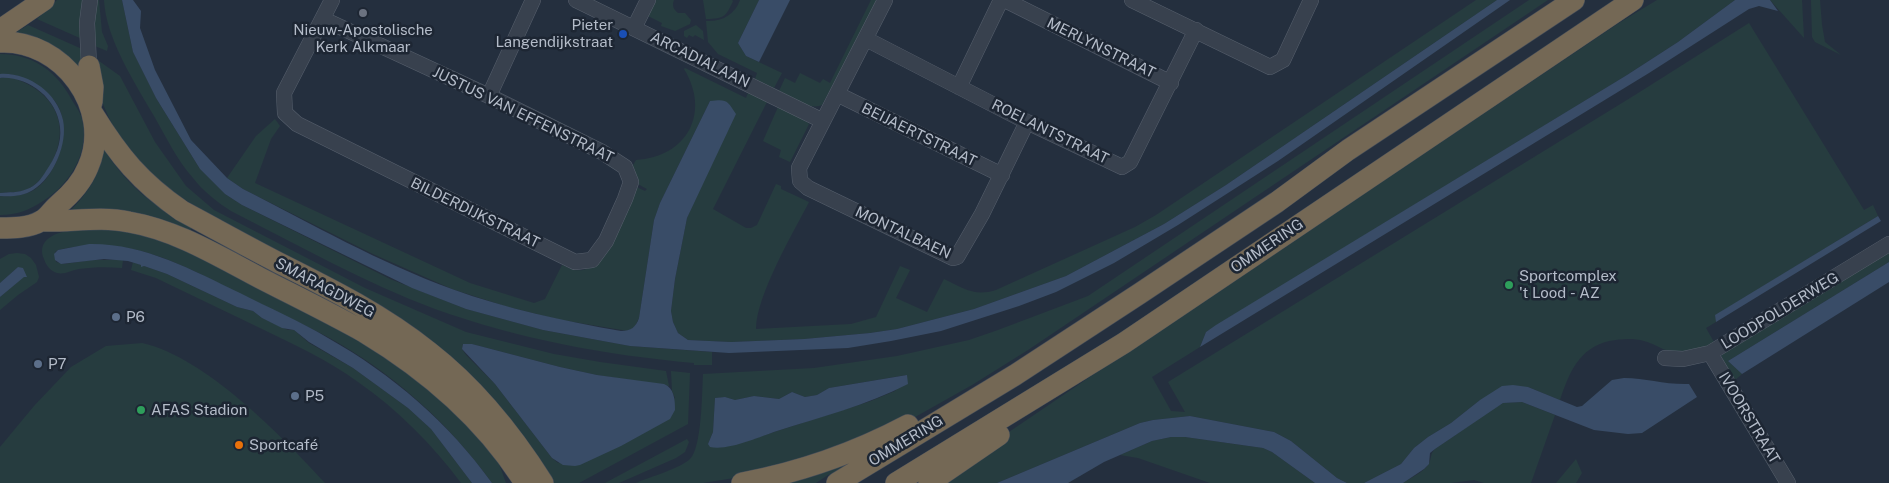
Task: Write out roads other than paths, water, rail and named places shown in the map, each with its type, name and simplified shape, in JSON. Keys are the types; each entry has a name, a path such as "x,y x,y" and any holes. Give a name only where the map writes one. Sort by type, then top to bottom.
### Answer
{"highway":[{"path":"0,30 44,0"},
{"name":"OMMERING","path":"837,483 1014,375 1148,288 1277,202 1348,150 1574,0"},
{"name":"OMMERING","path":"896,483 1124,343 1633,0"},
{"name":"SMARAGDWEG","path":"0,42 29,46 53,57 72,75 80,85 92,110 123,159 144,182 163,198 190,215 347,298 395,327 429,352 493,414 523,452 542,483"},
{"path":"5,231 42,221 71,193 88,168 94,136 93,87 89,66"},
{"name":"SMARAGDWEG","path":"42,221 64,222 107,219 128,221 170,233 213,253 355,327 407,361 460,405 491,438 525,483"},
{"path":"930,483 991,441 1124,343"},
{"path":"742,483 774,477 809,467 864,448 1014,375"}],"street":[{"path":"89,66 87,23 90,0"},
{"path":"323,19 332,0"},
{"path":"488,96 533,0"},
{"name":"ARCADIALAAN","path":"576,0 823,121"},
{"path":"634,28 648,0"},
{"path":"823,121 884,0"},
{"path":"959,87 1003,0"},
{"name":"MERLYNSTRAAT","path":"1003,0 1171,83"},
{"path":"1132,0 1270,67 1283,60 1310,0"},
{"name":"JUSTUS VAN EFFENSTRAAT","path":"323,19 602,152 625,167 631,182"},
{"name":"BILDERDIJKSTRAAT","path":"323,19 284,93 285,113 297,124 575,262 592,260 606,241 631,182"},
{"name":"ROELANTSTRAAT","path":"866,39 1027,122 1122,167 1130,162 1196,30"},
{"name":"BEIJAERTSTRAAT","path":"837,94 1002,175"},
{"name":"MONTALBAEN","path":"823,121 799,168 800,181 808,188 953,258 960,254 1002,175 1027,122"},
{"name":"LOODPOLDERWEG","path":"1665,358 1683,359 1710,353 1889,244"},
{"name":"IVOORSTRAAT","path":"1710,353 1788,483"}],"water":[{"path":"122,0 133,0 141,11 140,28 155,70 191,140 227,178 243,189 372,255 425,279 494,303 536,314 621,331 633,328 639,318 654,220 660,203 710,101 720,100 726,102 736,114 687,218 671,311 678,333 688,340 731,342 804,339 897,329 974,309 1066,276 1164,224 1226,185 1497,0 1510,0 1278,161 1178,225 1114,263 1056,292 941,331 891,341 848,348 729,353 630,346 543,330 466,309 412,288 242,205 225,194 200,169 156,98 133,52"},
{"path":"759,0 790,0 759,62 746,56 738,43"},
{"path":"1735,0 1770,0 1778,11 1759,6 1749,9 1649,73 1200,347 1206,332 1216,325 1627,75 1678,42"},
{"path":"0,74 20,76 39,86 54,101 60,110 63,120 64,129 61,149 53,168 41,184 26,194 17,196 0,196 0,193 24,190 38,182 55,156 60,139 60,127 58,116 47,98 30,85 10,78 0,78"},
{"path":"1878,216 1881,221 1716,322 1715,315"},
{"path":"89,244 129,248 186,267 295,320 352,352 397,384 438,420 492,483 472,483 431,429 408,408 353,368 309,342 294,330 282,328 253,311 237,307 167,274 144,266 141,267 141,265 128,261 104,259 61,264 55,260 54,254 58,250"},
{"path":"1889,262 1889,282 1742,374 1728,361"},
{"path":"18,267 23,268 27,277 24,277 0,297 0,283"},
{"path":"463,344 472,344 597,375 664,384 672,391 675,410 670,419 621,446 580,465 563,465 552,458 495,384 462,349"},
{"path":"907,375 908,384 827,416 744,443 717,448 710,447 708,444 713,432 715,398 725,397 735,400 754,396 779,399 792,392 805,397 817,395 829,388"},
{"path":"1624,378 1689,384 1697,397 1642,433 1628,434 1594,430 1522,402 1503,403 1430,453 1429,464 1403,483 1364,483 1401,464 1414,448 1428,437 1451,423 1480,400 1502,386 1528,387 1577,407 1582,406 1612,380"},
{"path":"1190,416 1274,432 1291,441 1337,478 1347,483 1315,483 1272,452 1263,448 1185,437 1171,437 1152,441 1104,462 1068,483 997,483 1140,423"}],"place":[{"name":"Nieuw-Apostolische Kerk Alkmaar","path":"363,13"},
{"name":"Pieter Langendijkstraat","path":"623,34"},
{"name":"Sportcomplex 't Lood - AZ","path":"1509,285"},
{"name":"P6","path":"116,317"},
{"name":"P7","path":"38,364"},
{"name":"P5","path":"295,396"},
{"name":"AFAS Stadion","path":"141,410"},
{"name":"Sportcafé","path":"239,445"}]}
